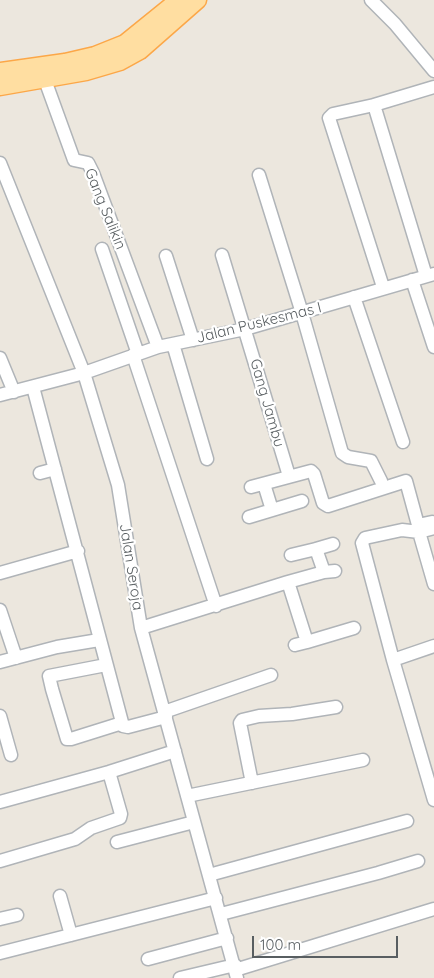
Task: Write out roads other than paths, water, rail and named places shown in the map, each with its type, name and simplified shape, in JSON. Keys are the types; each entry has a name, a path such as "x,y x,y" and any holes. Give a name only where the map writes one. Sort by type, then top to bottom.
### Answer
{"main road":[{"path":"0,71 95,55 125,43 178,0"},
{"path":"0,87 86,72 120,62 140,50 198,0"}],"street":[{"path":"371,0 395,24 434,71"},
{"name":"Gang Salikin","path":"45,80 74,160 88,163 93,173 158,347"},
{"path":"383,287 329,118 333,114 374,105 434,87"},
{"path":"374,105 430,275"},
{"name":"Jalan Seroja","path":"0,163 84,373 118,485 141,628 236,971"},
{"path":"259,175 302,313 342,452 348,457 371,461 381,481"},
{"path":"102,249 216,606"},
{"name":"Gang Jambu","path":"222,255 289,476"},
{"path":"166,256 193,340"},
{"name":"Jalan Puskesmas I","path":"0,396 84,373 158,347 245,329 383,287 430,275"},
{"path":"412,280 434,347"},
{"path":"354,297 403,442"},
{"path":"173,344 207,459"},
{"path":"0,358 14,392"},
{"path":"34,387 78,551 99,640 124,727 165,715 271,675"},
{"path":"40,473 55,469"},
{"path":"272,510 257,486 309,471 313,472 326,506 406,481 418,525 434,522"},
{"path":"249,517 302,501"},
{"path":"434,528 419,532 402,530 365,538 362,543 393,660 434,800"},
{"path":"419,532 434,584"},
{"path":"291,555 333,544"},
{"path":"141,628 329,571 316,549"},
{"path":"0,573 78,551"},
{"path":"288,582 301,644 354,628"},
{"path":"0,610 16,658"},
{"path":"0,662 99,640"},
{"path":"393,660 434,646"},
{"path":"106,665 49,676 52,689 67,739 122,723"},
{"path":"252,783 240,722 242,720 259,716 308,712 336,706"},
{"path":"0,716 11,755"},
{"path":"0,802 109,772 175,751"},
{"path":"187,796 363,760"},
{"path":"0,861 75,839 91,828 120,818 121,814 109,772"},
{"path":"209,875 407,821"},
{"path":"117,842 194,822"},
{"path":"221,914 418,861"},
{"path":"60,896 71,935"},
{"path":"0,953 216,898"},
{"path":"180,978 236,971 434,909"},
{"path":"0,919 18,915"},
{"path":"148,959 227,938"}]}
